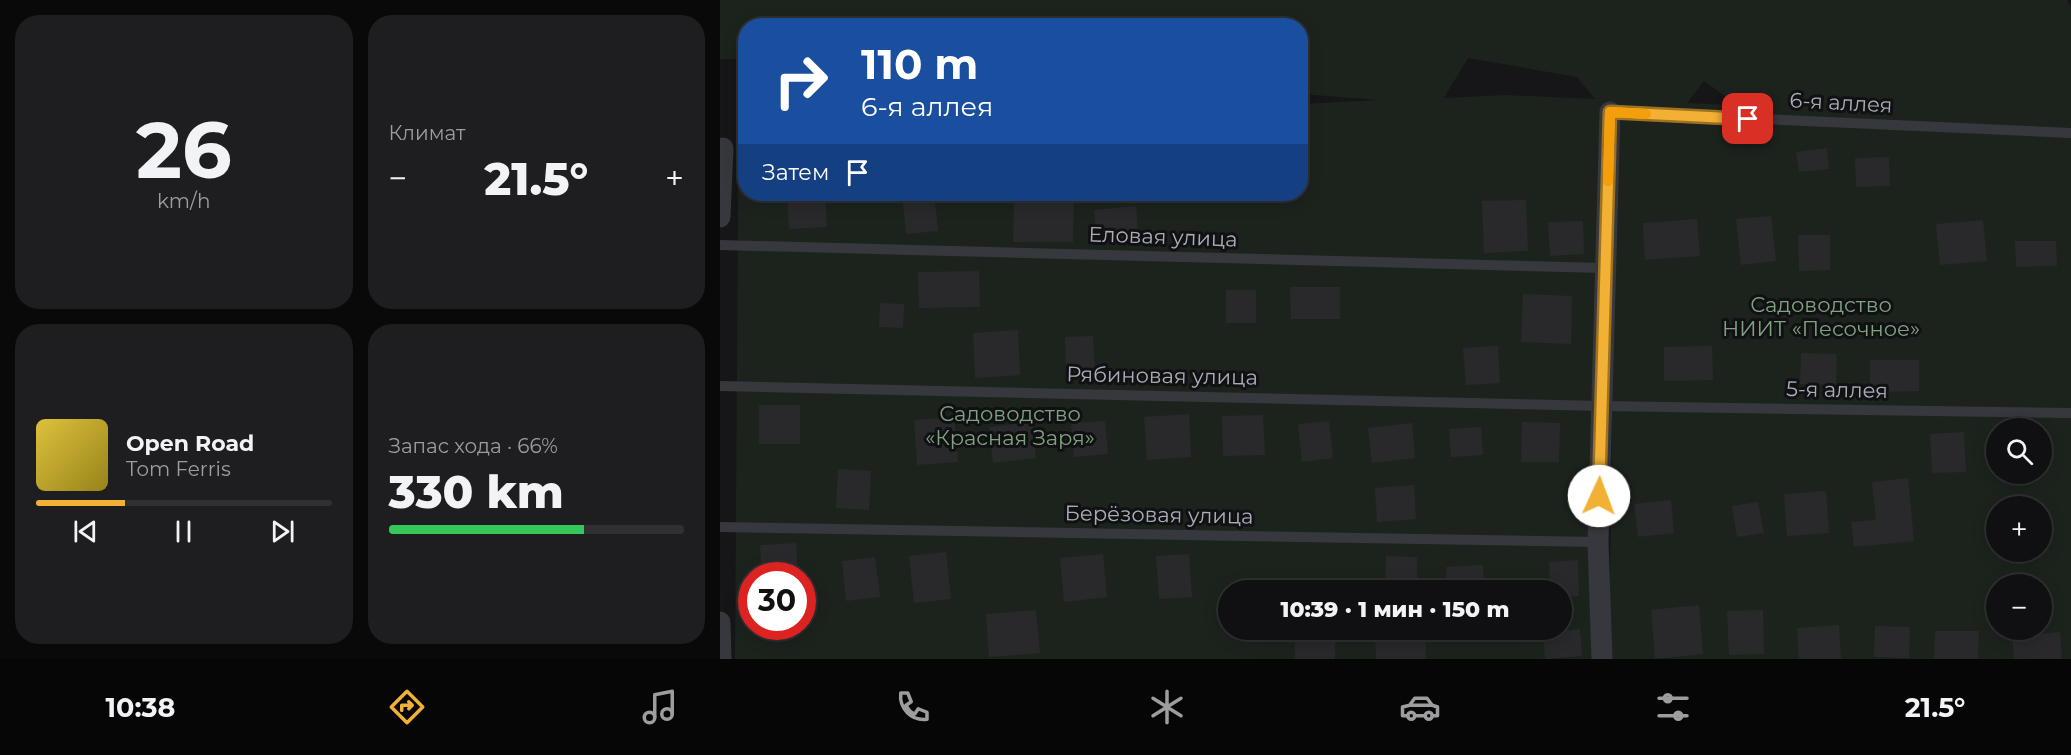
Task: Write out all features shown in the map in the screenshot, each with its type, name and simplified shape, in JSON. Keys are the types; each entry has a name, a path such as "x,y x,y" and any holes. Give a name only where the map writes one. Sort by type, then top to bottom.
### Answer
{"street":[{"path":"1602,659 1598,542 1610,112"},
{"path":"720,217 723,148"},
{"path":"720,622 721,659"}],"lane":[{"name":"6-я аллея","path":"1610,112 2071,133"},
{"name":"Еловая улица","path":"720,245 1605,268"},
{"name":"Рябиновая улица","path":"720,386 1602,406"},
{"name":"5-я аллея","path":"1602,406 2071,413"},
{"name":"Берёзовая улица","path":"720,527 1598,542"}],"green space":[{"path":"720,0 2067,0 2071,9 2071,659 1609,659 1616,113 1595,659 735,659 738,201 1308,201 1308,104 1379,100 1308,95 1308,18 738,18 738,59 720,59","holes":["1468,58 1577,77 1595,99 1505,95 1444,98","1704,81 1736,104 1736,105 1687,103"]}],"building":[{"path":"1827,148 1829,169 1799,172 1796,152"},
{"path":"1889,157 1890,186 1856,187 1855,158"},
{"path":"1526,200 1528,251 1484,253 1482,201"},
{"path":"787,201 825,201 827,227 789,229"},
{"path":"903,201 935,201 938,231 906,234"},
{"path":"1014,201 1074,201 1073,242 1013,242"},
{"path":"1136,206 1139,241 1097,244 1094,210"},
{"path":"1771,216 1776,261 1741,265 1736,219"},
{"path":"1697,219 1700,256 1645,260 1643,223"},
{"path":"1983,220 1987,261 1940,265 1936,224"},
{"path":"1583,221 1584,254 1550,256 1548,222"},
{"path":"1798,235 1830,235 1830,270 1799,271"},
{"path":"2015,241 2056,241 2057,266 2016,267"},
{"path":"979,271 980,307 919,308 918,272"},
{"path":"1290,287 1340,287 1340,319 1291,319"},
{"path":"1226,290 1256,290 1256,323 1226,323"},
{"path":"1523,294 1572,296 1571,344 1521,342"},
{"path":"880,303 904,304 903,328 879,327"},
{"path":"1018,330 1020,375 975,378 973,333"},
{"path":"1093,336 1095,372 1066,373 1065,337"},
{"path":"1498,346 1500,383 1466,385 1463,348"},
{"path":"1712,346 1713,380 1664,381 1664,347"},
{"path":"1801,353 1837,354 1836,385 1800,384"},
{"path":"1870,360 1919,360 1919,391 1870,392"},
{"path":"759,405 800,405 800,444 759,444"},
{"path":"1189,414 1191,457 1147,460 1144,417"},
{"path":"1263,415 1265,455 1223,456 1222,416"},
{"path":"954,417 958,462 917,465 914,420"},
{"path":"1105,421 1108,454 1074,457 1071,423"},
{"path":"1329,421 1333,458 1302,462 1298,424"},
{"path":"1032,422 1036,458 993,463 989,427"},
{"path":"1522,422 1560,423 1559,462 1521,462"},
{"path":"1412,423 1415,458 1372,463 1368,428"},
{"path":"1481,427 1483,455 1451,457 1449,429"},
{"path":"1964,432 1966,472 1932,473 1930,434"},
{"path":"838,469 871,471 869,510 836,508"},
{"path":"1908,478 1914,541 1854,547 1851,522 1876,520 1872,482"},
{"path":"1414,485 1416,519 1377,522 1375,488"},
{"path":"1826,491 1829,533 1787,536 1784,494"},
{"path":"1671,500 1674,533 1638,537 1634,504"},
{"path":"1758,502 1764,533 1737,537 1732,506"},
{"path":"796,543 797,562 761,562 760,545"},
{"path":"946,552 951,599 914,603 909,556"},
{"path":"1103,554 1107,597 1064,602 1060,558"},
{"path":"1189,554 1192,597 1159,599 1156,556"},
{"path":"1386,556 1417,557 1417,580 1385,580"},
{"path":"875,557 880,597 846,601 842,561"},
{"path":"1578,560 1579,596 1572,596 1572,580 1550,580 1549,562"},
{"path":"1483,565 1484,580 1447,580 1446,567"},
{"path":"1699,605 1703,654 1655,659 1651,610"},
{"path":"1036,610 1040,653 989,657 986,614"},
{"path":"1763,610 1764,654 1729,655 1727,611"},
{"path":"1839,625 1841,659 1799,659 1797,628"},
{"path":"1875,626 1910,627 1909,658 1874,657"},
{"path":"1580,629 1582,656 1545,659 1544,640 1572,640 1572,630"},
{"path":"1935,631 1979,631 1978,659 1934,659"},
{"path":"2060,632 2062,659 2014,659 2012,640 2052,640 2052,633"},
{"path":"1295,640 1335,640 1335,659 1295,659"},
{"path":"1375,640 1425,640 1426,659 1376,659"}],"slow traffic":[{"path":"1608,181 1610,112 1646,114"}],"route":[{"path":"1599,496 1610,112 1748,119"}],"park label":[{"name":"Садоводство НИИТ «Песочное»","path":"1821,317"},
{"name":"Садоводство «Красная Заря»","path":"1010,426"}]}
